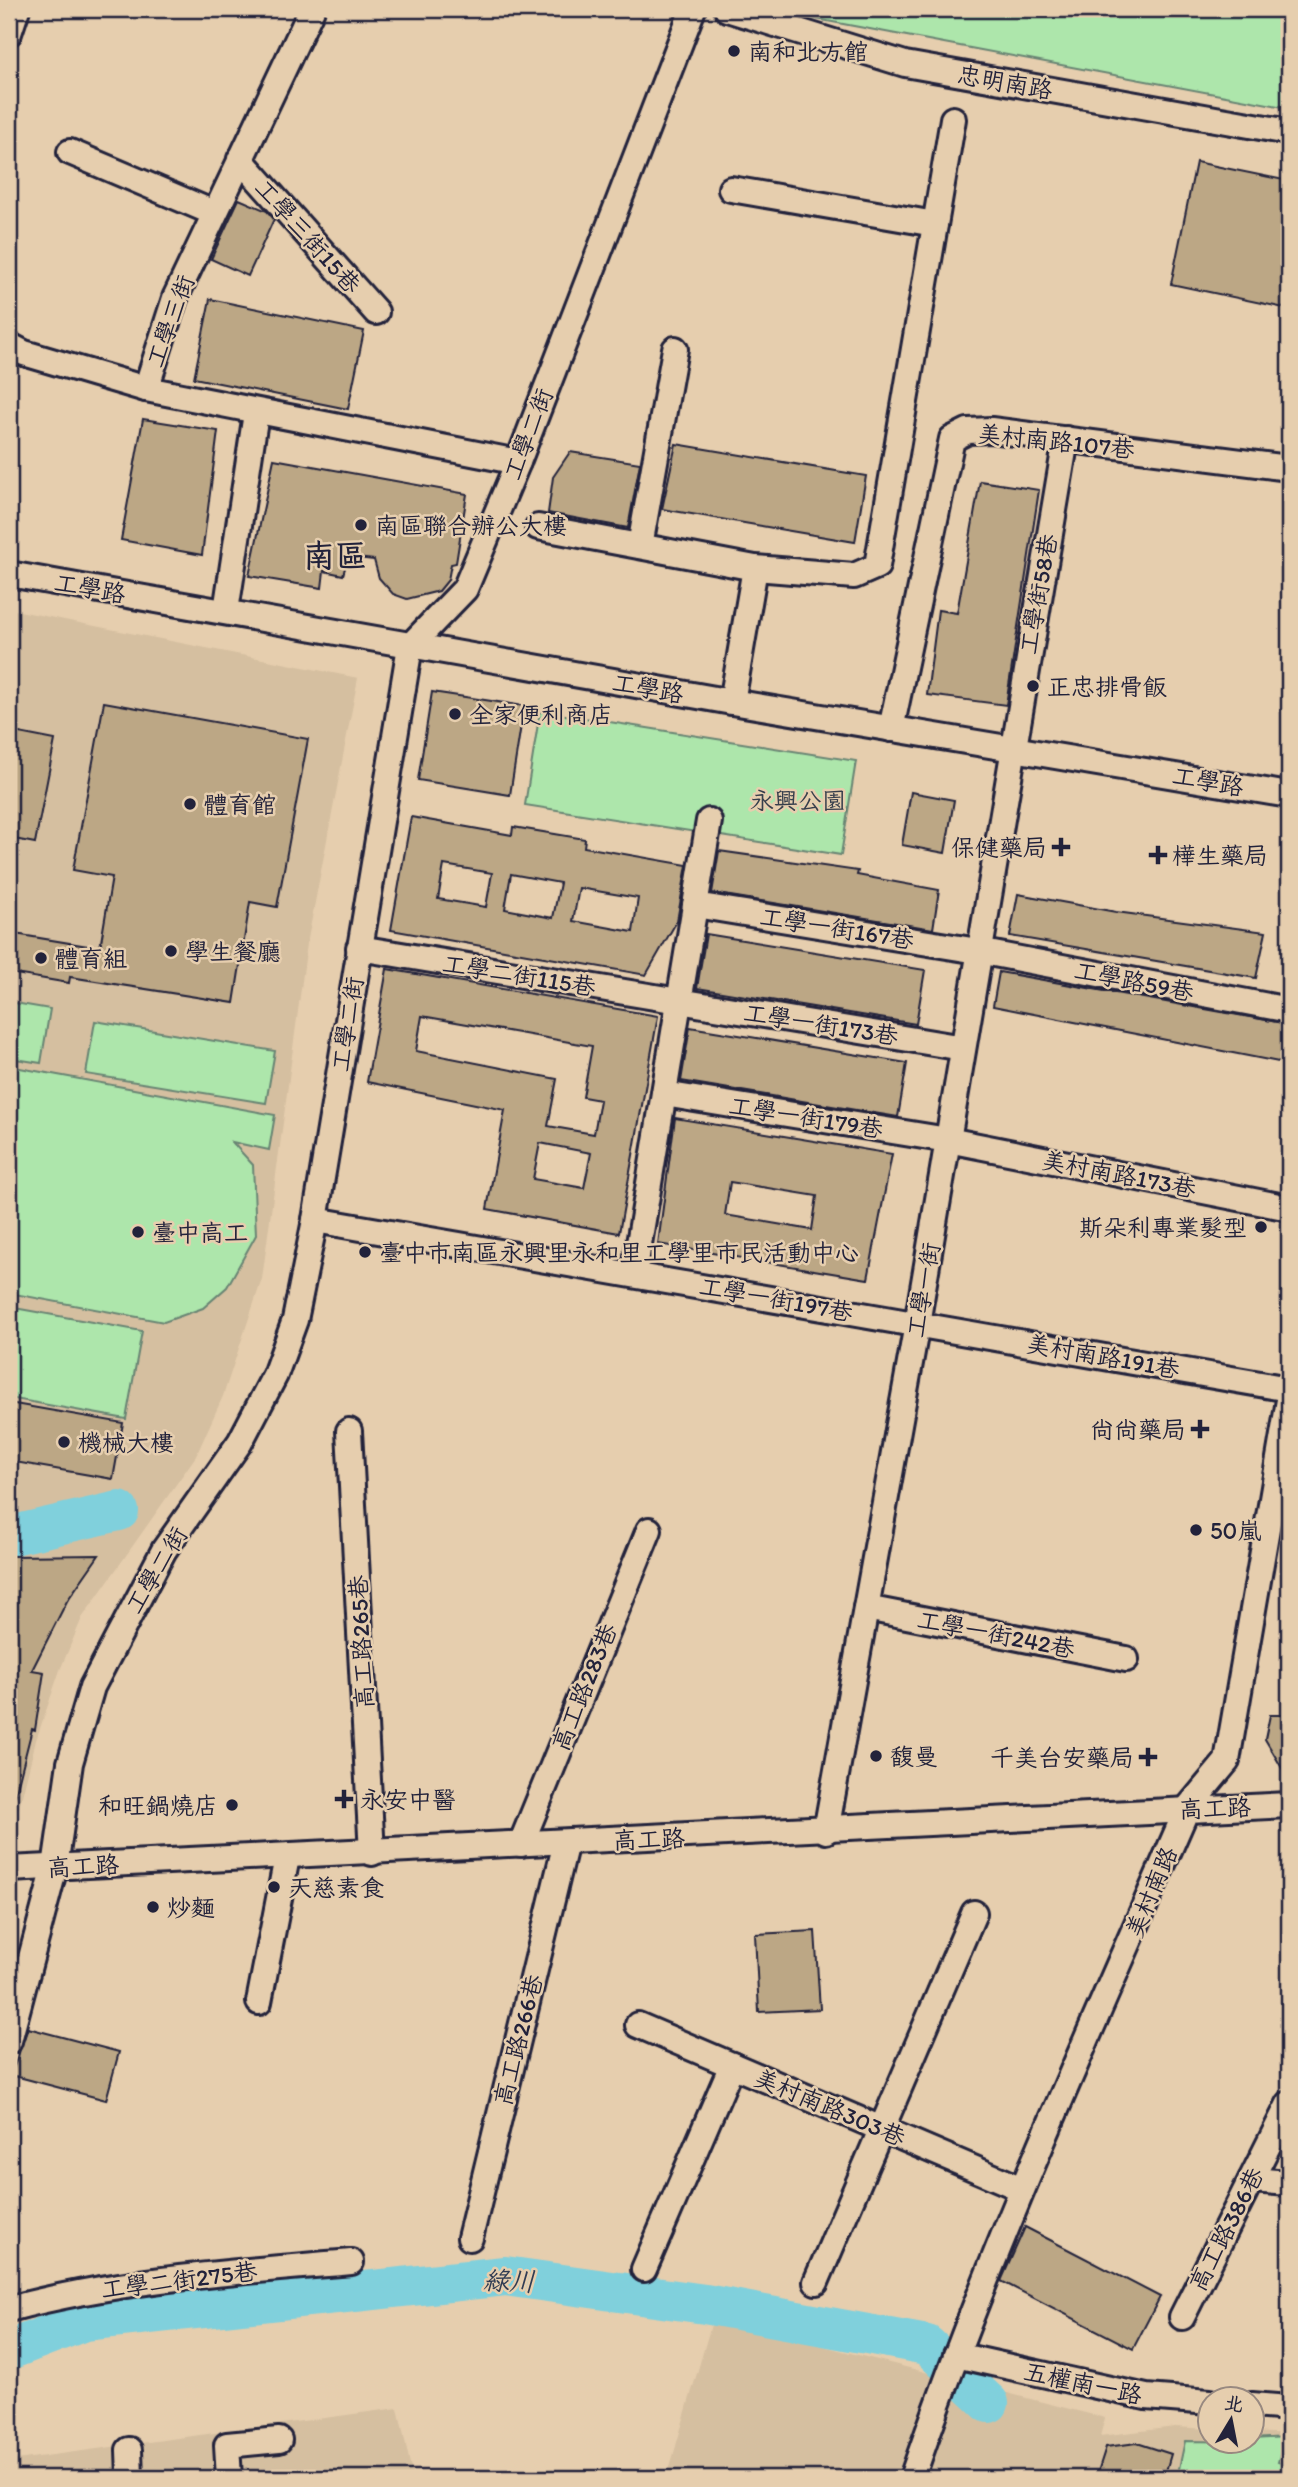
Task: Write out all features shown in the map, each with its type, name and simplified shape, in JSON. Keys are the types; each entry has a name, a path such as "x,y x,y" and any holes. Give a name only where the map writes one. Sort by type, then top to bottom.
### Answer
{"street":[{"path":"9,33 17,9"},
{"name":"工學三街","path":"312,9 175,298 146,389 256,413 518,462"},
{"name":"工學二街","path":"9,2041 55,1867 70,1763 92,1687 164,1550 240,1442 275,1375 295,1320 315,1220 410,646 465,589 518,462 693,9"},
{"name":"忠明南路","path":"727,9 905,64 1289,132"},
{"path":"538,527 755,568 854,576 877,566 953,119"},
{"path":"70,152 214,214"},
{"name":"工學三街15巷","path":"240,159 376,312"},
{"path":"731,189 935,224"},
{"path":"9,345 24,353 146,389"},
{"path":"640,547 675,349"},
{"path":"226,611 256,413"},
{"name":"美村南路107巷","path":"891,729 952,439 968,431 991,430 1289,468"},
{"name":"工學街58巷","path":"1011,748 1066,439"},
{"path":"732,702 755,568"},
{"name":"工學路","path":"9,574 732,702 1289,795"},
{"name":"工學一街","path":"826,1831 917,1324 1011,748"},
{"path":"634,1274 709,821"},
{"name":"工學一街167巷","path":"695,905 978,951"},
{"name":"工學二街115巷","path":"359,948 680,1001"},
{"name":"工學路59巷","path":"978,951 1289,1010"},
{"name":"工學一街173巷","path":"680,1001 963,1048"},
{"name":"工學一街179巷","path":"664,1094 948,1140"},
{"name":"美村南路173巷","path":"948,1140 1289,1208"},
{"name":"工學一街197巷","path":"315,1220 917,1324"},
{"name":"美村南路191巷","path":"917,1324 1289,1389"},
{"name":"美村南路","path":"912,2478 941,2393 1022,2189 1187,1809 1227,1761 1289,1400"},
{"name":"高工路265巷","path":"349,1431 372,1853"},
{"name":"高工路283巷","path":"521,1844 649,1530"},
{"name":"工學一街242巷","path":"866,1608 1126,1659"},
{"name":"高工路","path":"9,1869 826,1831 1289,1805"},
{"name":"高工路266巷","path":"470,2238 566,1842"},
{"path":"260,2002 287,1857"},
{"path":"816,2282 974,1913"},
{"name":"美村南路303巷","path":"638,2025 1022,2189"},
{"path":"644,2269 732,2065"},
{"name":"高工路386巷","path":"1182,2316 1289,2104"},
{"path":"1251,2180 1289,2183"},
{"name":"工學二街275巷","path":"9,2309 85,2291 182,2277 351,2262"},
{"name":"五權南一路","path":"956,2355 1146,2397 1196,2401"},
{"path":"1266,2406 1289,2408"},
{"path":"229,2478 227,2445 279,2440"},
{"path":"129,2450 130,2478"}],"shaded area":[{"name":"臺中高工","path":"9,609 358,678 307,944 262,1279 223,1396 196,1456 82,1618 60,1670 36,1740 19,1808 9,1809"},
{"path":"713,2318 1105,2418 1100,2436 1175,2427 1196,2428 1196,2456 1266,2456 1266,2433 1289,2434 1289,2478 664,2478 669,2470"},
{"path":"398,2408 413,2478 9,2478 9,2461"}],"green space":[{"path":"781,9 1261,9 1289,14 1289,108 785,13"},
{"name":"永興公園","path":"540,711 856,761 841,855 525,805"},
{"path":"9,1002 50,1009 41,1063 9,1058"},
{"path":"95,1021 275,1051 266,1103 86,1074"},
{"path":"9,1066 275,1115 269,1150 232,1142 253,1165 256,1235 227,1287 203,1308 164,1322 9,1293"},
{"path":"9,1307 142,1331 126,1419 9,1398"},
{"path":"1285,2437 1278,2462 1289,2465 1289,2478 1177,2478 1185,2441 1196,2441 1196,2456 1266,2456 1266,2438"}],"building":[{"path":"1196,162 1289,181 1289,309 1171,284"},
{"path":"239,199 267,211 274,219 248,276 211,259"},
{"path":"210,299 364,331 348,409 194,378"},
{"path":"143,419 218,431 202,555 121,540"},
{"path":"676,444 866,476 855,542 662,509"},
{"path":"570,452 640,463 628,528 548,513 553,477"},
{"name":"南區聯合辦公大樓","path":"274,459 467,494 456,563 451,564 448,580 439,591 407,599 393,594 379,578 374,560 348,557 343,575 324,571 322,588 249,576"},
{"path":"980,481 1039,490 1006,705 927,695 938,610 957,613"},
{"path":"432,692 524,706 510,795 418,780"},
{"name":"體育館","path":"104,702 308,739 277,907 250,902 234,1003 70,977 69,983 9,973 9,933 100,948 112,877 73,870"},
{"path":"9,731 55,740 35,843 9,838"},
{"path":"911,792 954,800 945,853 902,845"},
{"path":"411,817 512,835 513,827 585,839 584,847 687,865 677,921 646,975 391,930","holes":["444,865 492,873 486,907 438,899","511,874 560,883 553,918 505,909","579,888 638,898 633,932 573,921"]},
{"path":"719,851 858,871 857,875 939,890 933,929 712,893"},
{"path":"1018,894 1116,912 1266,932 1256,978 1010,936"},
{"path":"706,934 925,970 916,1024 697,988"},
{"path":"387,969 658,1016 619,1233 487,1209 505,1110 367,1082","holes":["422,1016 592,1046 583,1097 600,1100 594,1134 548,1126 557,1079 416,1051","540,1143 591,1153 584,1188 533,1179"]},
{"path":"999,972 1289,1024 1289,1064 993,1006"},
{"path":"690,1027 907,1063 898,1117 681,1081"},
{"path":"675,1118 892,1154 868,1279 658,1244","holes":["730,1182 817,1196 812,1230 725,1215"]},
{"name":"機械大樓","path":"9,1403 123,1423 113,1479 9,1461"},
{"path":"99,1555 67,1601 32,1670 44,1672 35,1730 32,1729 15,1796 9,1795 9,1556"},
{"path":"1270,1715 1287,1715 1289,1780 1265,1739"},
{"path":"815,1931 820,2009 759,2012 755,1934"},
{"path":"28,2028 119,2052 106,2100 11,2075"},
{"path":"1025,2227 1160,2297 1133,2349 1001,2281"},
{"path":"1137,2443 1171,2454 1164,2478 1096,2478 1106,2447"}],"waterway":[{"path":"9,1536 119,1511"},
{"name":"綠川","path":"9,2350 84,2321 505,2276 705,2304 927,2345 989,2403"}],"place":[{"name":"南和北方館","path":"734,51"},
{"name":"南區聯合辦公大樓","path":"361,525"},
{"name":"正忠排骨飯","path":"1033,686"},
{"name":"全家便利商店","path":"455,714"},
{"name":"體育館","path":"190,804"},
{"name":"保健藥局","path":"1061,847"},
{"name":"樺生藥局","path":"1158,855"},
{"name":"學生餐廳","path":"171,951"},
{"name":"體育組","path":"41,958"},
{"name":"斯朵利專業髮型","path":"1261,1227"},
{"name":"臺中高工","path":"138,1232"},
{"name":"臺中市南區永興里永和里工學里市民活動中心","path":"365,1252"},
{"name":"尚尚藥局","path":"1200,1429"},
{"name":"機械大樓","path":"64,1442"},
{"name":"50嵐","path":"1196,1530"},
{"name":"馥曼","path":"876,1756"},
{"name":"千美台安藥局","path":"1148,1757"},
{"name":"永安中醫","path":"344,1799"},
{"name":"和旺鍋燒店","path":"232,1805"},
{"name":"天慈素食","path":"274,1887"},
{"name":"炒麵","path":"153,1907"}],"district":[{"name":"南區","path":"335,556"}]}
